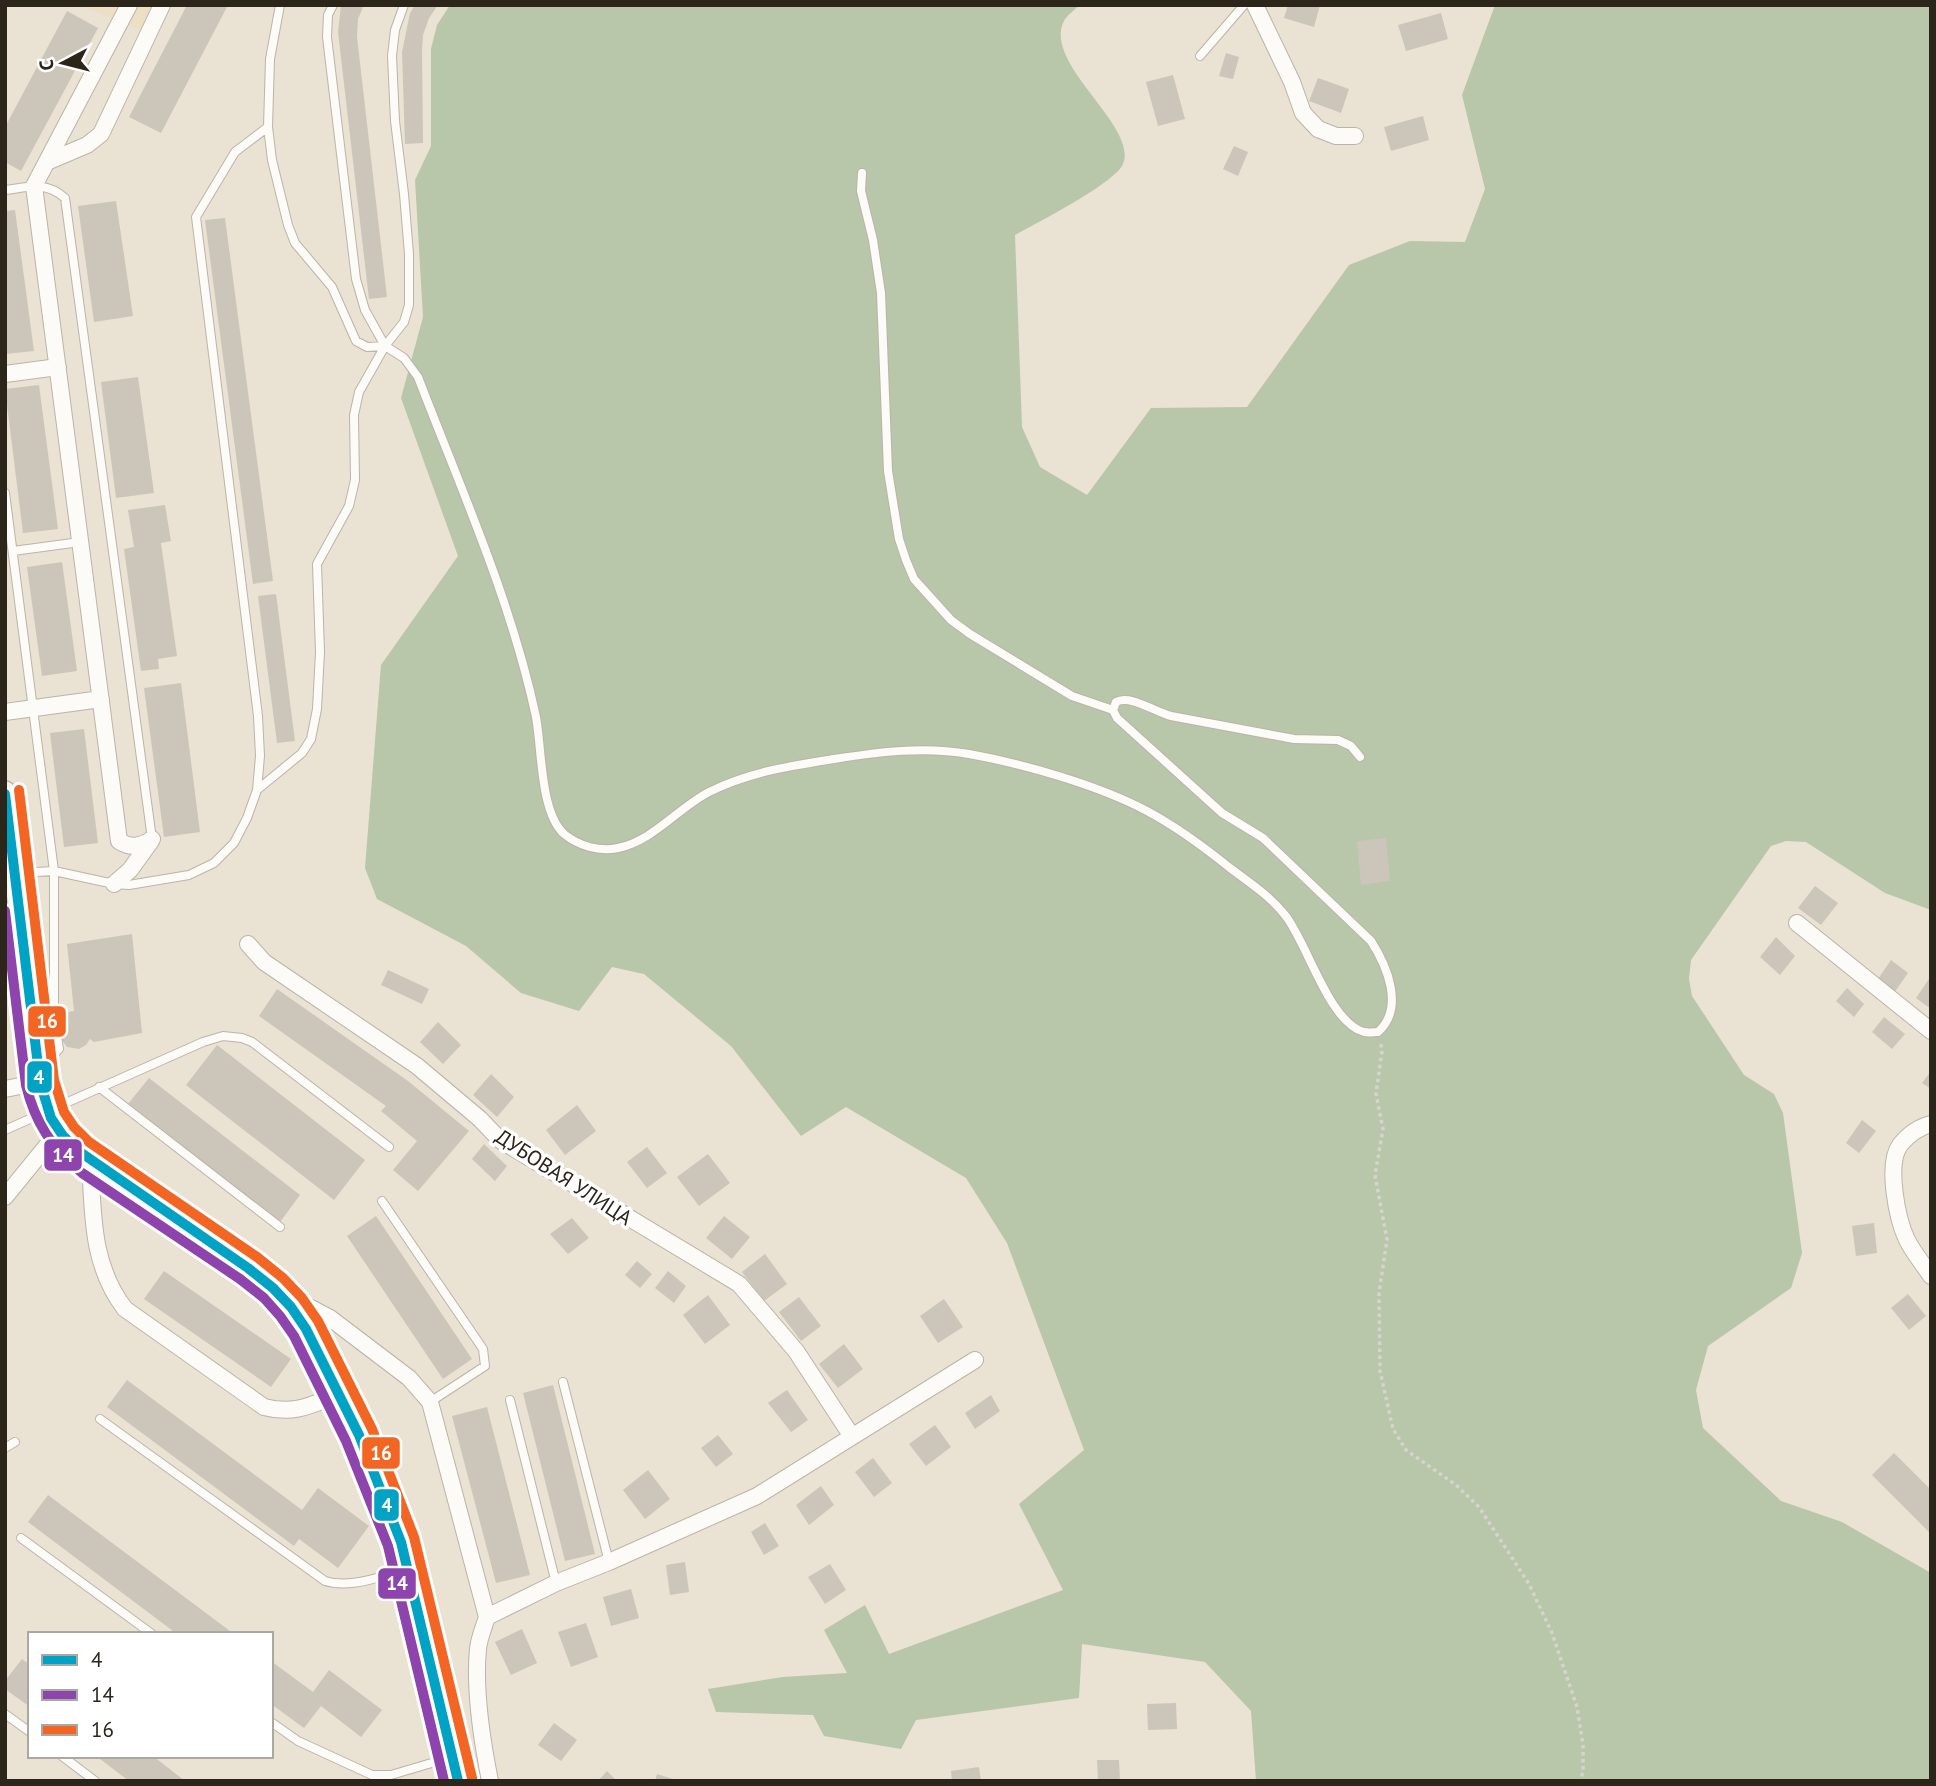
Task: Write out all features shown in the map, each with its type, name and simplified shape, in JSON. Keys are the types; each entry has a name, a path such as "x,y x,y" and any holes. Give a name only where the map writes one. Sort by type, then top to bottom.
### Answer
{"main road":[{"path":"5,792 40,1076 47,1110 58,1132 90,1161 248,1268 273,1288 291,1307 306,1329 339,1394 392,1515 408,1570 458,1781"}],"street":[{"path":"129,5 34,186 119,841 134,847 152,839"},
{"path":"47,162 87,145 101,134 162,5"},
{"path":"1255,5 1292,82 1303,113 1318,129 1336,136 1355,136"},
{"path":"5,374 58,367"},
{"path":"5,712 100,699"},
{"path":"114,884 130,870 152,839"},
{"path":"1797,923 1931,1031"},
{"name":"ДУБОВАЯ УЛИЦА","path":"248,944 264,961 417,1066 480,1119 500,1140 739,1283 796,1351 851,1435"},
{"path":"5,1089 40,1076"},
{"path":"1931,1124 1920,1127 1899,1146 1894,1166 1900,1224 1931,1276"},
{"path":"5,1197 58,1132"},
{"path":"90,1161 94,1235 104,1274 125,1309 264,1407 280,1411 298,1410 339,1394"},
{"path":"291,1307 312,1308 330,1318 410,1378 430,1402 487,1617 478,1648 478,1684 484,1753 490,1781"},
{"path":"487,1617 556,1583 757,1496 975,1360"}],"lane":[{"path":"280,5 270,59 268,127 272,160 295,243 332,287 356,341 367,348 385,346"},
{"path":"332,5 328,15 327,37 356,279 365,310 385,346 404,358 418,377 509,613 535,712 549,805 552,817 562,832 580,845 600,850 619,848 640,840 705,794 738,779 774,768 895,750 970,754 1100,791 1146,811 1195,840 1263,893 1285,915 1321,983 1351,1025 1364,1032 1378,1032 1389,1023 1392,1005 1390,983 1382,959 1371,941 1263,838 1222,813 1117,718 1113,710 1072,696 970,635 951,620 914,579 899,539 888,471 881,293 873,240 861,191 862,173"},
{"path":"257,790 302,753 312,739 317,709 319,663 317,564 349,506 355,480 354,415 359,392 385,346 404,322 409,305 409,254 395,121 392,55 395,30 404,5"},
{"path":"1200,56 1244,5"},
{"path":"16,873 54,871 129,885 189,876 214,863 234,843 257,790 260,756 258,716 196,217 235,152 268,127"},
{"path":"5,190 34,186 53,188 65,198 152,839"},
{"path":"5,493 54,871 54,1016 59,1049 40,1076"},
{"path":"13,551 80,542"},
{"path":"1113,710 1116,702 1122,698 1132,699 1155,712 1171,716 1294,739 1338,740 1351,746 1360,757"},
{"path":"5,1130 203,1042 223,1036 252,1042 389,1147"},
{"path":"99,1087 280,1227"},
{"path":"382,1201 483,1349 486,1358 485,1366 430,1402"},
{"path":"563,1381 609,1562"},
{"path":"510,1400 556,1583"},
{"path":"100,1419 325,1581 348,1584 408,1570"},
{"path":"5,1448 15,1442"},
{"path":"21,1538 149,1632"},
{"path":"5,1714 28,1731"},
{"path":"273,1723 298,1741 372,1775 391,1774 452,1757"},
{"path":"65,1758 95,1781"}],"path":[{"path":"1378,1032 1382,1051 1376,1094 1383,1129 1375,1175 1387,1240 1378,1293 1380,1371 1393,1429 1406,1450 1456,1485 1479,1507 1529,1584 1552,1633 1577,1707 1583,1745 1583,1772 1580,1781"}],"shaded area":[{"path":"78,5 169,5 151,34"}],"green space":[{"path":"450,5 1079,5 1064,21 1061,38 1066,56 1077,75 1117,132 1124,149 1123,164 1091,192 1015,235 1022,427 1040,467 1087,495 1151,408 1247,407 1349,265 1410,241 1465,242 1485,189 1462,95 1495,5 1931,5 1931,910 1885,893 1806,842 1786,841 1771,846 1691,960 1689,979 1692,996 1744,1075 1774,1094 1783,1113 1802,1253 1791,1288 1708,1346 1696,1390 1703,1428 1781,1501 1842,1522 1931,1573 1931,1781 1256,1781 1251,1711 1205,1662 1082,1644 1079,1698 916,1720 901,1749 824,1736 813,1715 716,1712 708,1689 783,1677 847,1673 824,1630 865,1605 889,1654 1063,1590 1019,1504 1084,1450 1007,1243 966,1178 846,1107 801,1136 731,1046 644,974 612,967 579,1011 521,993 466,946 377,899 365,868 381,665 458,556 401,398 423,317 415,180 431,146 431,49 437,25"}],"building":[{"path":"187,5 228,5 161,133 129,117"},
{"path":"341,5 364,5 358,19 357,37 387,297 369,299 338,32"},
{"path":"415,5 438,5 429,18 423,35 423,143 405,144 402,52 410,13"},
{"path":"1288,5 1320,5 1314,27 1284,18"},
{"path":"67,11 98,28 21,171 5,162 5,127"},
{"path":"1441,13 1448,39 1406,51 1398,25"},
{"path":"1226,53 1239,57 1233,79 1219,76"},
{"path":"1173,75 1185,119 1158,126 1146,82"},
{"path":"1318,78 1349,89 1341,113 1309,101"},
{"path":"1423,116 1429,140 1391,151 1384,127"},
{"path":"1234,146 1248,152 1238,176 1223,169"},
{"path":"116,201 133,316 94,322 78,206"},
{"path":"15,210 34,351 5,354 5,211"},
{"path":"225,218 273,581 253,584 205,220"},
{"path":"138,377 154,493 116,498 101,382"},
{"path":"39,385 58,529 23,533 5,389"},
{"path":"165,505 171,541 161,543 177,656 158,659 159,669 141,671 124,549 134,547 128,510"},
{"path":"62,562 77,671 42,676 27,567"},
{"path":"276,594 295,741 277,743 258,596"},
{"path":"181,683 200,832 164,837 144,688"},
{"path":"84,729 98,843 64,847 50,733"},
{"path":"1386,838 1390,881 1361,885 1357,841"},
{"path":"1815,886 1838,903 1821,925 1798,908"},
{"path":"132,934 142,1033 94,1042 90,1039 79,1049 67,1047 58,1035 57,1025 60,1018 74,1011 67,944"},
{"path":"1776,937 1795,956 1780,975 1760,957"},
{"path":"1891,960 1908,973 1894,993 1878,979"},
{"path":"388,970 429,989 422,1004 381,985"},
{"path":"1931,976 1931,1009 1916,998"},
{"path":"1847,988 1864,1004 1854,1017 1836,1001"},
{"path":"277,989 408,1081 469,1131 418,1191 393,1170 417,1141 381,1111 386,1106 259,1016"},
{"path":"1884,1017 1905,1034 1892,1049 1872,1032"},
{"path":"438,1022 461,1045 443,1064 420,1042"},
{"path":"217,1045 365,1160 334,1200 186,1085"},
{"path":"1931,1071 1931,1089 1922,1083"},
{"path":"491,1074 514,1097 497,1117 473,1095"},
{"path":"149,1078 300,1195 280,1222 128,1104"},
{"path":"577,1105 596,1131 565,1155 546,1130"},
{"path":"1862,1120 1876,1131 1859,1153 1846,1143"},
{"path":"484,1144 507,1166 495,1181 472,1159"},
{"path":"647,1147 667,1173 647,1188 627,1162"},
{"path":"708,1154 730,1183 699,1206 677,1177"},
{"path":"376,1216 472,1359 443,1379 347,1236"},
{"path":"724,1216 750,1237 732,1259 706,1238"},
{"path":"572,1218 589,1238 568,1254 550,1234"},
{"path":"1874,1223 1877,1253 1856,1256 1852,1226"},
{"path":"765,1254 787,1284 764,1301 742,1272"},
{"path":"637,1261 652,1274 640,1288 625,1275"},
{"path":"164,1271 291,1359 271,1387 144,1299"},
{"path":"668,1271 686,1286 674,1303 655,1288"},
{"path":"1908,1294 1926,1316 1909,1330 1891,1308"},
{"path":"708,1295 730,1325 705,1344 683,1315"},
{"path":"799,1297 821,1326 801,1341 779,1312"},
{"path":"944,1299 963,1327 938,1343 920,1316"},
{"path":"844,1344 863,1369 838,1388 819,1364"},
{"path":"127,1380 302,1510 318,1488 369,1526 338,1568 299,1539 294,1546 107,1407"},
{"path":"553,1385 595,1554 565,1561 523,1393"},
{"path":"787,1390 808,1420 791,1432 768,1403"},
{"path":"991,1395 1000,1411 975,1429 965,1413"},
{"path":"487,1407 530,1575 496,1583 452,1416"},
{"path":"935,1425 951,1447 926,1466 909,1444"},
{"path":"718,1435 733,1454 716,1467 701,1448"},
{"path":"1894,1453 1931,1490 1931,1534 1872,1475"},
{"path":"873,1458 892,1483 874,1497 855,1472"},
{"path":"648,1470 670,1499 645,1519 623,1490"},
{"path":"821,1486 834,1505 809,1525 796,1505"},
{"path":"48,1495 231,1632 174,1632 28,1522"},
{"path":"765,1523 779,1546 764,1555 751,1532"},
{"path":"685,1562 689,1592 670,1595 666,1565"},
{"path":"830,1564 846,1590 825,1604 808,1577"},
{"path":"631,1589 639,1618 611,1626 603,1597"},
{"path":"586,1623 598,1657 571,1667 558,1632"},
{"path":"522,1629 537,1663 511,1675 495,1642"},
{"path":"22,1659 28,1664 28,1706 5,1689 5,1681"},
{"path":"273,1662 313,1692 329,1670 382,1710 361,1737 321,1706 304,1728 273,1705"},
{"path":"1176,1703 1177,1729 1148,1730 1147,1704"},
{"path":"554,1723 577,1740 561,1761 538,1745"},
{"path":"99,1758 156,1758 185,1781 129,1781"},
{"path":"1097,1760 1119,1760 1120,1781 1098,1781"},
{"path":"979,1767 981,1781 952,1781 951,1771"},
{"path":"607,1771 617,1781 598,1781"},
{"path":"657,1774 676,1780 676,1781 655,1781"}],"transit line":[{"name":"16","path":"19,790 54,1080 64,1112 89,1142 257,1257 283,1278 302,1298 318,1321 372,1429 414,1537 472,1778"},
{"name":"4","path":"5,794 40,1082 51,1118 63,1136 80,1152 273,1288 291,1307 306,1329 359,1435 401,1542 458,1781"},
{"name":"14","path":"5,911 26,1085 34,1111 46,1134 82,1173 264,1298 294,1336 346,1441 388,1546 444,1781"}]}
